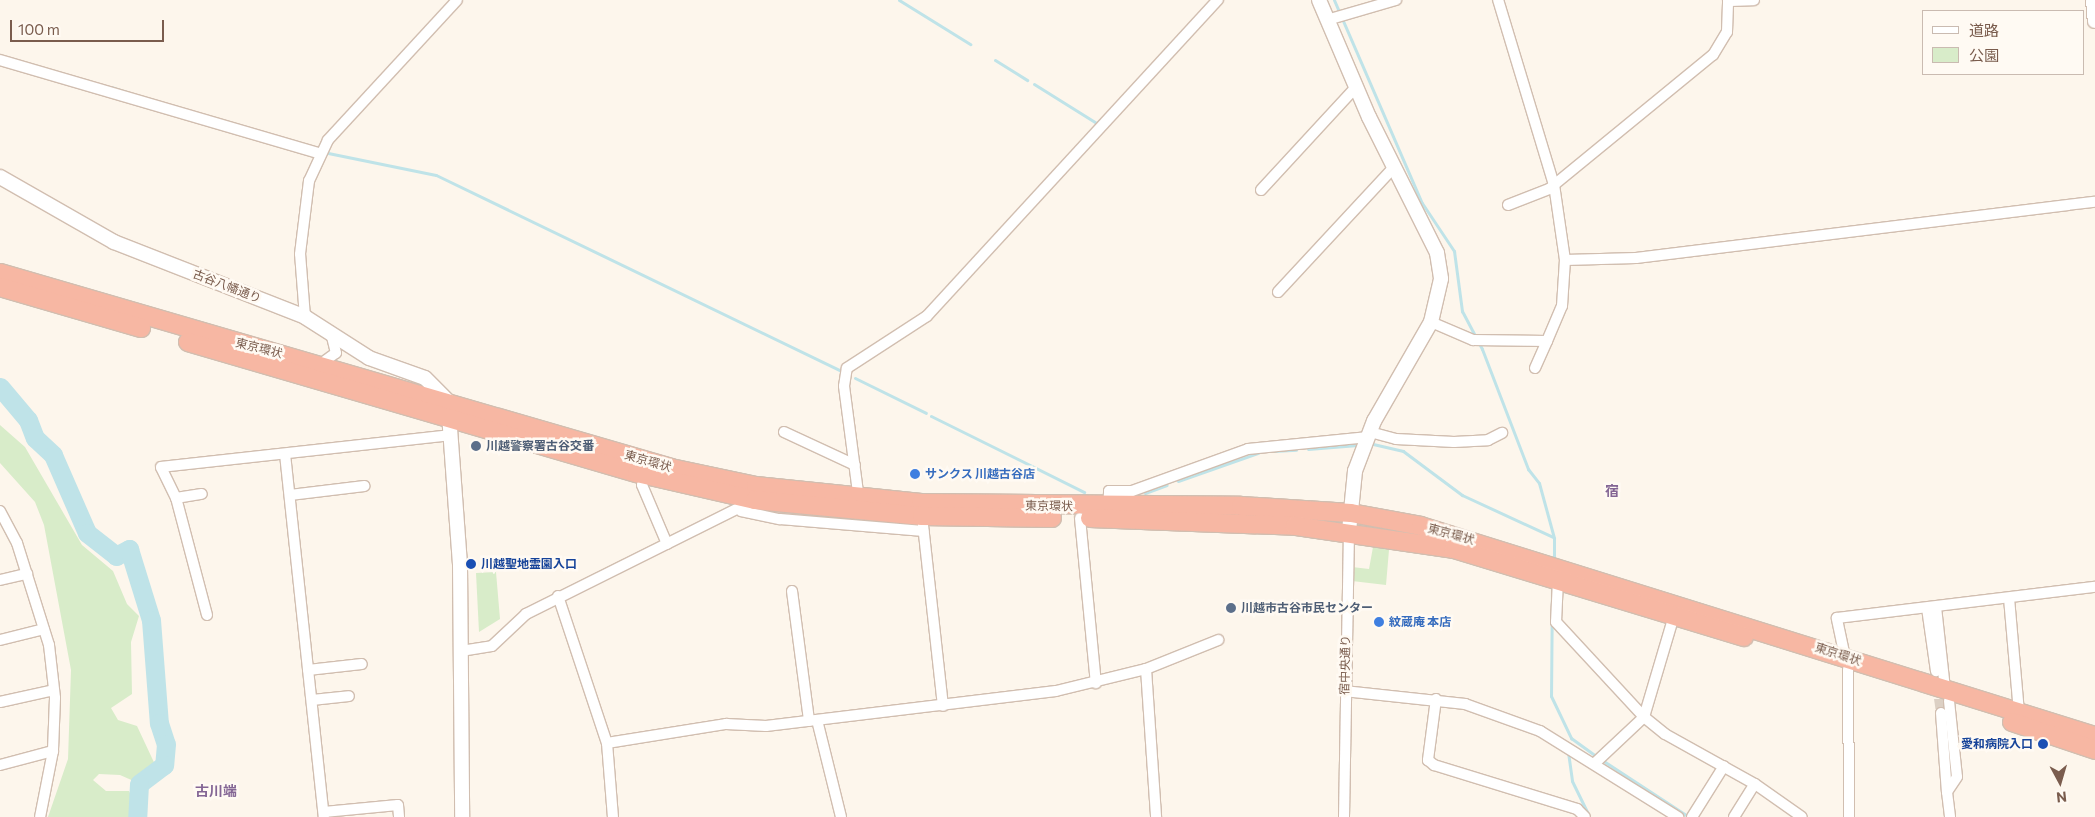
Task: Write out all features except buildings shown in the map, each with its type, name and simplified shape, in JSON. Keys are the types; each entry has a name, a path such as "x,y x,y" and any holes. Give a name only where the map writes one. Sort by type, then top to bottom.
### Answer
{"highway":[{"name":"東京環状","path":"0,273 189,330 322,363 450,418 756,486 862,494 1108,507 1241,506 1351,513 1502,547 1846,663 1945,701 2095,750"},
{"name":"東京環状","path":"0,287 748,505 923,524 1080,518 1349,531 1454,549 1674,616 1846,663"},
{"name":"東京環状","path":"1945,701 2019,712 2095,736"}],"street":[{"path":"305,317 300,254 309,181 321,154 328,140 457,0"},
{"path":"862,494 855,465 844,386 847,368 926,316 1218,0"},
{"name":"宿中央通り","path":"1319,0 1356,87 1440,263 1440,292 1431,322 1369,435 1355,470 1349,531 1344,691 1344,817"},
{"path":"1327,20 1396,0"},
{"path":"1498,0 1554,185 1565,260 1562,306 1535,368"},
{"path":"1508,205 1554,185 1713,55 1727,32 1728,1 1754,0"},
{"path":"2092,0 2095,21"},
{"path":"0,60 321,154"},
{"path":"1261,190 1356,87"},
{"path":"1278,292 1395,166"},
{"name":"古谷八幡通り","path":"0,177 114,242 305,317 369,358 425,378 450,418"},
{"path":"1565,260 1636,258 2095,202"},
{"path":"1431,322 1473,340 1547,341"},
{"path":"322,363 336,353 330,332"},
{"path":"844,386 852,399 862,494"},
{"path":"207,615 176,498 161,467 285,454 450,418 461,651 461,816"},
{"path":"784,432 855,465"},
{"path":"1108,507 1109,491 1132,491 1248,449 1369,435 1396,439 1454,442 1488,440 1502,433"},
{"path":"285,454 324,815 398,805 400,817"},
{"path":"644,474 642,486 667,544"},
{"path":"290,495 364,486"},
{"path":"176,498 202,494"},
{"path":"461,651 492,646 526,614 558,596 748,505"},
{"path":"1,516 27,574 44,629 54,690 53,752 40,817"},
{"path":"1080,518 1096,683"},
{"path":"923,524 943,706"},
{"path":"0,580 27,574"},
{"path":"1558,580 1556,622 1644,717 1665,734 1755,784 1802,817"},
{"path":"1849,817 1846,663 1837,618 2095,587"},
{"path":"792,591 813,721 841,817"},
{"path":"558,596 607,743 613,817"},
{"path":"2009,598 2019,712"},
{"path":"1932,607 1936,671"},
{"path":"1932,607 1956,777 1947,792 1950,817"},
{"path":"1595,764 1644,717 1674,616"},
{"path":"0,640 44,629"},
{"path":"607,743 726,724 813,721 943,706 1096,683 1146,669 1218,640"},
{"path":"308,670 362,664"},
{"path":"1146,669 1156,817"},
{"path":"0,702 54,690"},
{"path":"1344,691 1436,699 1465,704 1540,730 1678,817"},
{"path":"312,700 348,696"},
{"path":"1436,699 1428,760 1434,765 1577,809 1585,817"},
{"path":"0,765 53,752"},
{"path":"1693,816 1724,766"},
{"path":"1734,817 1755,784"}],"green space":[{"path":"0,425 25,447 82,545 113,571 127,604 139,616 131,642 132,694 111,708 118,720 137,726 159,773 155,784 145,786 120,775 99,774 93,780 106,791 129,791 134,801 132,817 48,817 68,759 71,670 44,525 35,502 0,463"},
{"path":"1373,547 1389,550 1386,585 1352,581 1352,567 1369,569"},
{"path":"496,572 500,619 479,632 476,573"}],"waterway":[{"path":"899,0 970,44"},
{"path":"1334,0 1422,203 1454,251 1462,311 1482,349 1528,469 1539,483 1554,538 1554,563"},
{"path":"995,60 1027,80"},
{"path":"1034,84 1098,124"},
{"path":"111,87 126,92"},
{"path":"328,153 436,175 841,371"},
{"path":"855,378 926,413"},
{"path":"0,387 28,420 35,438 53,455 87,533 116,556 129,549 151,620 159,723 166,744 164,765 139,784 137,817"},
{"path":"931,416 1084,492"},
{"path":"1373,444 1403,451 1462,495 1553,537"},
{"path":"1308,449 1358,445"},
{"path":"1274,451 1296,450"},
{"path":"1178,481 1258,453"},
{"path":"1145,493 1167,485"},
{"path":"1552,584 1551,696 1571,738 1597,757"},
{"path":"1568,752 1572,781 1588,814"},
{"path":"1602,760 1689,817"}],"tunnel":[{"path":"1937,684 1941,713"}],"place":[{"name":"川越警察署古谷交番","path":"476,446"},
{"name":"サンクス 川越古谷店","path":"915,474"},
{"name":"川越聖地霊園入口","path":"471,564"},
{"name":"川越市古谷市民センター","path":"1231,608"},
{"name":"紋蔵庵 本店","path":"1379,622"},
{"name":"愛和病院入口","path":"2043,744"}],"district":[{"name":"宿","path":"1612,491"},
{"name":"古川端","path":"216,791"}]}
